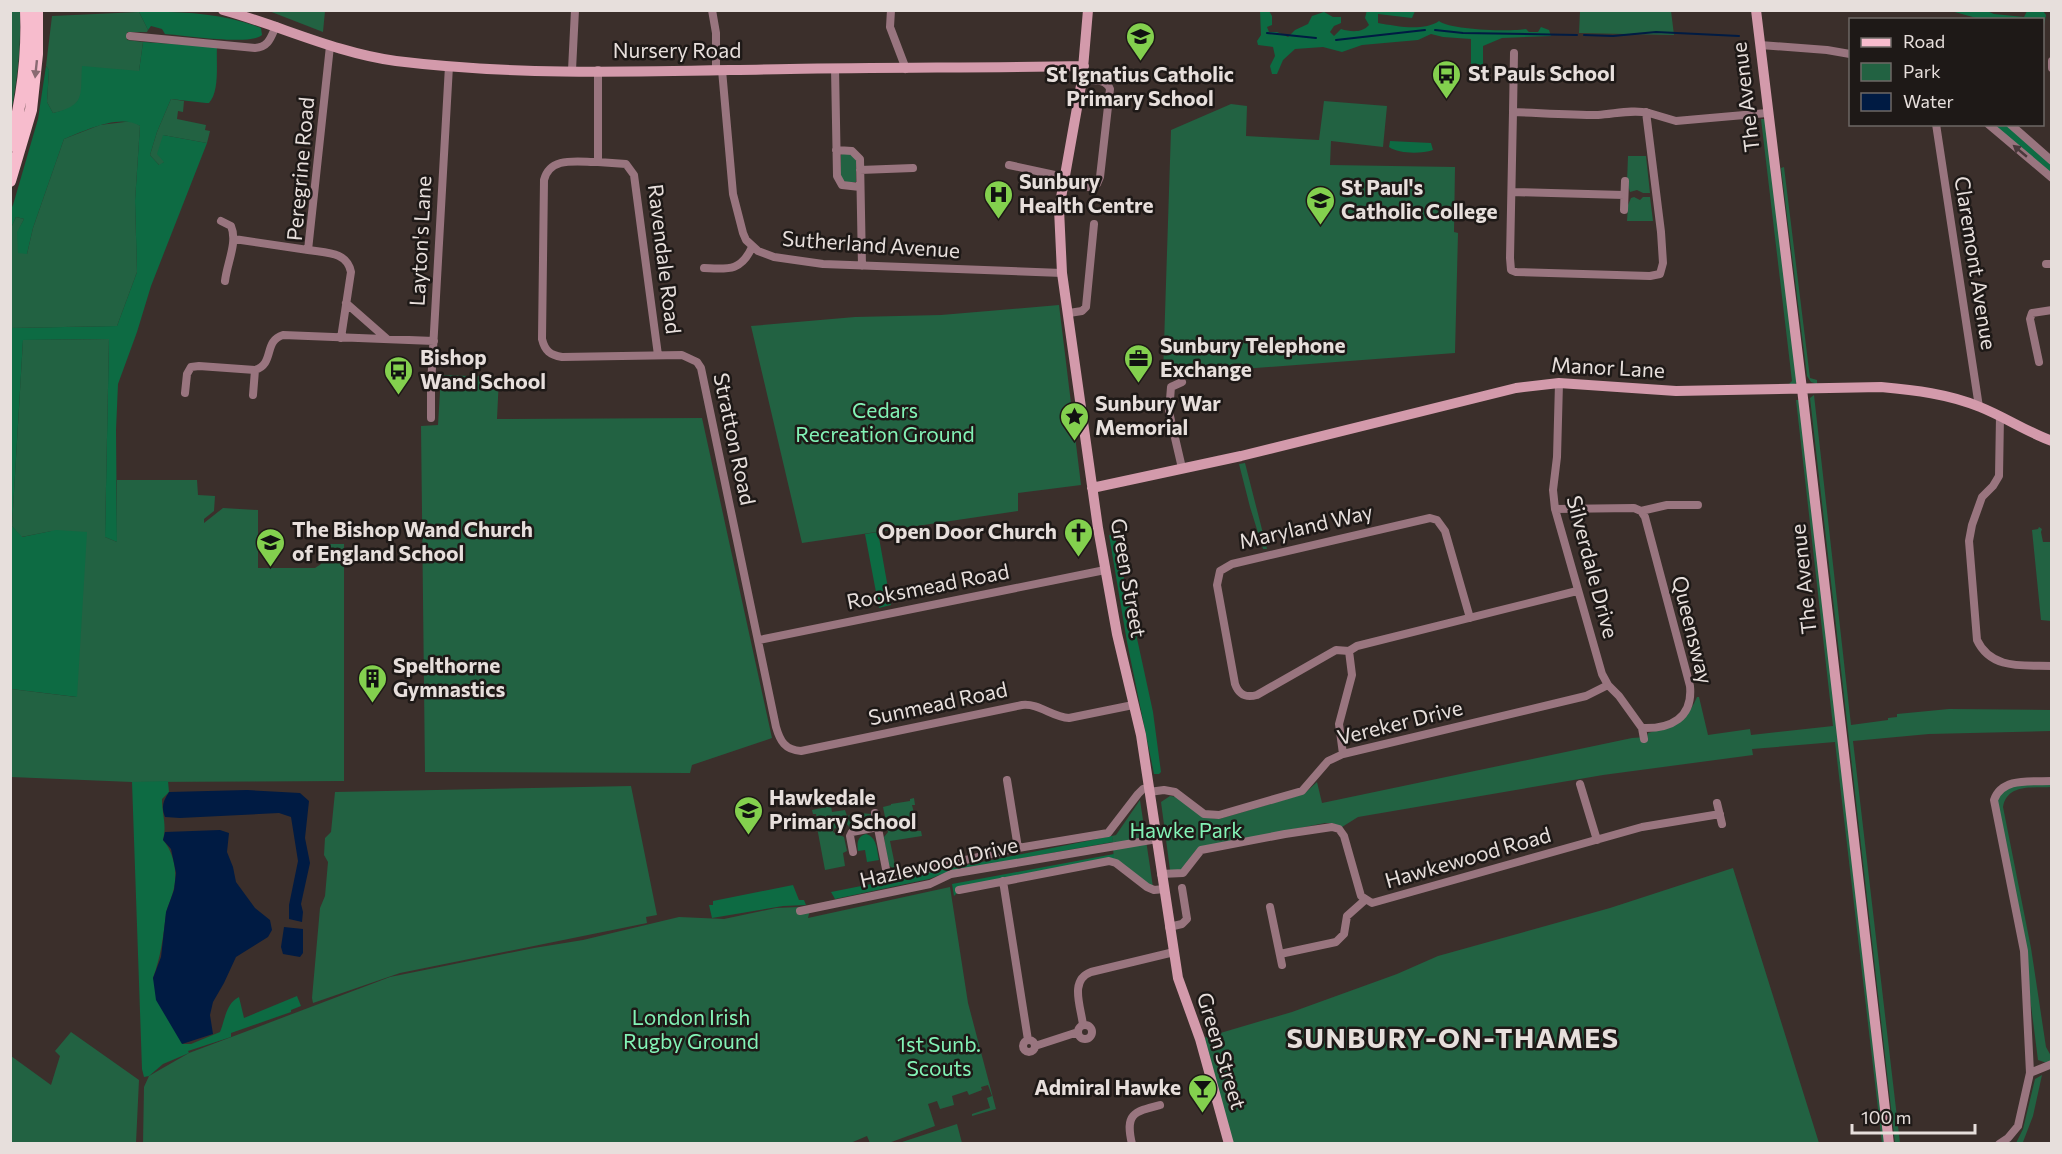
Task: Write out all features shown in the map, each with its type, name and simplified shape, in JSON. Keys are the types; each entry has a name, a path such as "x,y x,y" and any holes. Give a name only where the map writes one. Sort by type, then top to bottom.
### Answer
{"main road":[{"path":"10,146 26,59 26,10"},
{"path":"10,181 31,110 37,54 37,10"}],"street":[{"name":"Nursery Road","path":"223,10 330,46 368,56 449,66 512,70 1084,66"},
{"path":"572,70 575,10"},
{"name":"Sutherland Avenue","path":"712,10 733,194 742,233 752,247 774,257 805,262 1062,273"},
{"path":"891,10 890,27 906,69"},
{"name":"Green Street","path":"1088,10 1084,66 1058,222 1062,273 1105,570 1117,634 1141,735 1178,978 1200,1039 1228,1143"},
{"name":"The Avenue","path":"1756,10 1889,1143"},
{"path":"130,36 156,35 255,48 266,45 276,26"},
{"path":"1760,45 1849,54"},
{"name":"Peregrine Road","path":"330,46 308,250 337,255 346,260 351,272 341,338"},
{"path":"1514,53 1511,270 1650,276 1660,274 1663,263 1661,232 1646,112"},
{"path":"2052,61 2052,68"},
{"name":"Layton's Lane","path":"431,418 449,66"},
{"path":"835,69 838,179 847,187 860,187"},
{"path":"598,70 598,162"},
{"path":"1009,165 1089,187 1097,184 1100,177 1110,89 1103,81 1082,80"},
{"path":"1513,112 1598,115 1646,112 1676,121 1767,113"},
{"name":"Claremont Avenue","path":"1936,126 1979,406"},
{"path":"1990,126 2052,178"},
{"path":"2012,126 2052,161"},
{"path":"836,150 848,150 856,153 860,159 862,266"},
{"name":"Ravendale Road","path":"598,162 626,164 634,175 658,356"},
{"name":"Stratton Road","path":"598,162 556,163 546,173 544,180 542,339 551,355 562,357 682,355 697,362 701,368 779,737 784,745"},
{"path":"860,170 914,168"},
{"path":"1624,210 1625,181"},
{"path":"1512,192 1624,195"},
{"path":"221,220 231,226 234,239 225,280"},
{"path":"1069,313 1082,311 1086,307 1094,224"},
{"path":"234,239 308,250"},
{"path":"704,268 731,269 744,259 752,247"},
{"path":"346,303 387,339"},
{"path":"2039,362 2030,319 2032,313 2052,310"},
{"path":"185,393 188,371 195,366 260,369 267,362 269,347 276,337 283,335 434,342"},
{"path":"253,395 255,370"},
{"path":"1182,382 1171,387 1169,412 1182,468"},
{"name":"Manor Lane","path":"1092,488 1241,456 1516,388 1559,383 1676,391 1881,387 1905,389 1979,406 2052,441"},
{"name":"Silverdale Drive","path":"1559,383 1557,457 1553,490 1555,509 1577,591 1602,674 1608,685"},
{"path":"2000,416 1999,476 1982,497 1969,541 1977,640 1981,648 1997,662 2008,665 2052,666"},
{"path":"1555,509 1634,508 1641,511 1668,505 1698,505"},
{"name":"Queensway","path":"1641,511 1651,540 1691,696 1687,710 1679,720 1657,728 1642,728"},
{"name":"Maryland Way","path":"1470,618 1445,531 1437,520 1430,518 1225,566 1220,571 1217,585 1238,691 1250,697 1336,650 1349,651 1357,646 1470,618 1577,591"},
{"name":"Rooksmead Road","path":"759,640 1105,570"},
{"path":"1343,754 1339,724 1352,675 1349,651"},
{"path":"1608,685 1619,696 1642,728 1644,739"},
{"name":"Vereker Drive","path":"1148,790 1175,792 1203,814 1219,815 1302,791 1328,761 1343,754 1586,696 1608,685"},
{"name":"Sunmead Road","path":"784,745 791,750 801,751 1030,704 1060,718 1133,705"},
{"path":"1007,780 1018,848"},
{"path":"2003,1143 2018,1126 2030,1073 2024,951 1994,800 1999,789 2011,783 2052,781"},
{"path":"1580,784 1597,840"},
{"path":"875,813 885,865 890,873 900,875 1018,848 1108,833 1138,794 1143,789 1148,790"},
{"path":"1717,803 1722,824"},
{"name":"Hawkewood Road","path":"1161,874 1183,873 1201,850 1332,826 1342,832 1361,896 1372,903 1642,827 1719,814"},
{"path":"853,852 850,836 852,832 878,827"},
{"name":"Hazlewood Drive","path":"800,911 930,884 951,874 1157,839"},
{"path":"958,890 1109,861 1116,863 1151,889 1164,889"},
{"path":"1004,880 1031,1043 1077,1032"},
{"path":"1169,927 1182,924 1187,919 1182,888"},
{"path":"1280,954 1336,942 1344,934 1347,916 1365,900"},
{"path":"1270,908 1282,965"},
{"path":"1272,917 1281,914"},
{"path":"1083,1025 1078,987 1082,977 1091,972 1174,952"},
{"path":"1077,1032 1080,1038 1089,1038 1091,1029 1083,1025"},
{"path":"1077,1032 1083,1025"},
{"path":"2030,1073 2052,1064"},
{"path":"1132,1143 1128,1126 1132,1118 1140,1110 1160,1105"}],"green space":[{"path":"11,10 20,11 20,23 17,74 11,112"},
{"path":"1367,10 1415,11 1412,18 1378,14 1378,23 1393,26 1417,27 1439,21 1467,28 1526,29 1529,32 1538,32 1541,27 1549,30 1551,36 1502,38 1483,46 1483,70 1475,72 1471,67 1471,39 1431,34 1418,40 1362,45 1342,52 1323,47 1295,49 1283,60 1277,74 1272,74 1270,66 1275,56 1273,47 1258,45 1257,41 1261,35 1260,11 1269,11 1272,16 1272,25 1267,27 1269,32 1277,32 1288,37 1295,30 1308,24 1312,16 1324,12 1333,17 1341,17 1341,23 1334,26 1330,32 1334,36 1341,29 1360,31 1369,25 1365,18"},
{"path":"269,11 325,11 323,32"},
{"path":"1580,11 1671,11 1674,35 1579,33"},
{"path":"1951,11 1987,11 1994,14 2024,17 2027,11 2043,11 2046,15 2044,25 2044,18 1976,18"},
{"path":"139,12 148,30 147,32 127,32 127,40 143,42 139,71 80,99 71,109 53,113 47,102 49,70 46,66 52,16"},
{"path":"139,12 216,16 261,28 262,35 245,40 231,40 165,34 162,29 151,26 148,30"},
{"path":"143,42 217,47 215,91 209,103 171,99 150,155 159,165 164,162 157,154 163,135 207,143 151,286 118,384 117,542 105,537 109,339 23,340 12,526 22,537 56,530 87,532 77,697 11,689 11,328 117,326 137,272 135,201 140,126 132,122 112,122 64,139 33,228 27,254 18,253 17,232 24,219 16,217 11,228 11,209 38,119 46,66 49,70 47,102 53,113 76,103 81,92 82,66 139,71"},
{"path":"171,99 184,101 183,112 178,111 177,119 206,125 205,130 210,131 207,143 163,135 164,162 160,166 150,155"},
{"name":"St Paul's Catholic College","path":"1324,101 1387,106 1383,147 1331,141 1330,165 1455,167 1454,232 1458,233 1455,353 1163,375 1171,130 1231,104 1247,106 1246,136 1319,140"},
{"path":"1761,119 1765,119 1797,381 1795,385 1788,385 1792,381"},
{"path":"133,121 140,126 135,201 137,272 117,326 11,328 11,228 16,217 24,219 18,237 27,254 33,228 64,139 100,125"},
{"path":"1989,126 2011,126 2051,161 2051,176"},
{"path":"1390,141 1431,143 1433,150 1416,153 1398,151 1389,147"},
{"path":"845,152 856,157 856,182 846,182 841,179 841,155"},
{"path":"1628,156 1646,156 1650,193 1637,190 1630,192 1627,182"},
{"path":"1784,167 1810,378 1817,380 1817,384 1811,382 1807,376 1781,168"},
{"path":"1634,197 1640,200 1643,197 1650,197 1653,221 1627,221 1628,205"},
{"name":"Cedars Recreation Ground","path":"1059,305 1081,485 1018,493 1018,511 802,543 751,326 855,317 941,315"},
{"path":"109,339 105,537 117,542 117,480 197,480 198,495 215,496 214,511 204,519 204,523 223,508 258,510 258,568 315,568 321,564 321,544 344,544 344,781 132,782 11,777 11,689 76,697 52,531 21,537 12,526 23,340"},
{"path":"441,375 499,377 497,419 702,418 772,738 692,765 690,773 425,772 421,426 438,425"},
{"path":"1814,395 1851,725 1888,720 1888,718 1897,717 1897,714 1949,709 2051,710 2051,731 1929,734 1853,741 1900,1143 1895,1143 1810,398"},
{"name":"Hawke Park","path":"1796,400 1799,400 1886,1143 1882,1143 1835,742 1752,749 1753,755 1603,775 1358,817 1342,827 1325,823 1202,847 1195,851 1183,870 1170,870 1161,802 1170,796 1177,797 1204,816 1219,819 1304,794 1317,782 1322,803 1632,738 1647,737 1648,733 1672,725 1683,718 1697,697 1699,697 1708,735 1750,729 1751,735 1833,726"},
{"path":"1245,463 1267,549 1263,549 1239,464"},
{"path":"2039,527 2042,529 2043,542 2051,542 2051,621 2041,620 2032,530"},
{"path":"878,532 891,605 879,608 865,534"},
{"path":"1109,535 1115,537 1153,712 1161,772 1159,774 1154,774 1127,642"},
{"path":"168,781 169,792 162,799 163,840 173,858 175,879 153,978 183,1044 191,1044 220,1032 231,1003 239,997 244,1018 297,996 301,1006 291,1012 231,1033 231,1037 188,1051 189,1053 163,1064 149,1076 144,1077 132,782"},
{"path":"2051,781 2051,787 2015,791 2005,800 2003,807 2031,948 2046,1047 2051,1056 2050,1064 2038,1060 2024,951 1996,794 2004,785"},
{"path":"631,786 657,915 646,917 647,923 400,973 313,1003 320,908 325,896 328,862 324,855 325,838 331,832 335,792"},
{"path":"914,798 915,805 912,805 916,813 917,831 921,831 922,836 890,841 896,870 888,865 884,837 888,832 883,807"},
{"path":"1140,800 1153,887 1114,860 1112,836 1116,835"},
{"path":"831,806 832,812 845,810 847,816 860,813 871,814 869,827 851,829 846,823 839,824 837,829 835,828 833,832 844,837 847,851 843,853 845,866 825,870 816,814 813,814 812,810"},
{"path":"866,834 874,841 879,860 867,862 865,850 858,851 859,838"},
{"path":"1112,836 1113,842 950,871 929,879 835,899 831,892"},
{"path":"1114,854 1114,860 962,888 954,896 952,884"},
{"path":"1733,868 1819,1143 1229,1143 1200,1039 1292,1012 1397,974 1438,956 1610,908"},
{"path":"793,885 799,900 804,900 806,905 783,906 712,918 709,905 713,905 713,901"},
{"name":"London Irish Rugby Ground","path":"950,887 968,1003 996,1109 972,1116 972,1114 990,1108 987,1098 992,1096 988,1085 969,1095 967,1091 952,1096 954,1105 940,1109 937,1101 928,1104 935,1126 886,1144 870,1143 867,1136 848,1144 143,1144 144,1087 149,1076 189,1053 390,977 583,940 679,917 724,919 776,908 799,907 810,910 808,918"},
{"path":"71,1032 139,1080 136,1143 11,1143 11,1056 51,1085 60,1056 55,1051"},
{"path":"2042,1075 2033,1116 2023,1142 2016,1143 2023,1129 2035,1079"},
{"path":"957,1124 962,1143 899,1143"}],"water":[{"path":"247,790 300,793 309,801 305,838 310,863 301,904 302,922 289,919 289,905 298,861 291,817 279,813 180,818 165,817 163,810 165,798 169,792"},
{"path":"220,830 229,833 227,852 236,882 255,908 270,920 272,930 268,937 236,957 213,1002 210,1015 213,1034 182,1044 156,1000 153,978 161,957 166,912 174,890 176,873 171,849 163,840 165,832"},
{"path":"284,927 303,929 303,953 300,957 283,954 281,947"}],"waterway":[{"path":"1336,40 1425,30"},
{"path":"1435,30 1463,33 1577,35"},
{"path":"1584,35 1613,36 1656,32 1739,36"},
{"path":"1267,33 1316,38"}],"place":[{"name":"St Ignatius Catholic Primary School","path":"1140,62"},
{"name":"St Pauls School","path":"1447,100"},
{"name":"Sunbury Health Centre","path":"998,220"},
{"name":"St Paul's Catholic College","path":"1320,226"},
{"name":"Sunbury Telephone Exchange","path":"1139,384"},
{"name":"Bishop Wand School","path":"399,396"},
{"name":"Sunbury War Memorial","path":"1074,442"},
{"name":"Open Door Church","path":"1078,558"},
{"name":"The Bishop Wand Church of England School","path":"271,568"},
{"name":"Spelthorne Gymnastics","path":"372,704"},
{"name":"Hawkedale Primary School","path":"748,836"},
{"name":"Admiral Hawke","path":"1202,1114"}],"district":[{"name":"SUNBURY-ON-THAMES","path":"1453,1039"}],"park label":[{"name":"1st Sunb. Scouts","path":"939,1057"}]}
